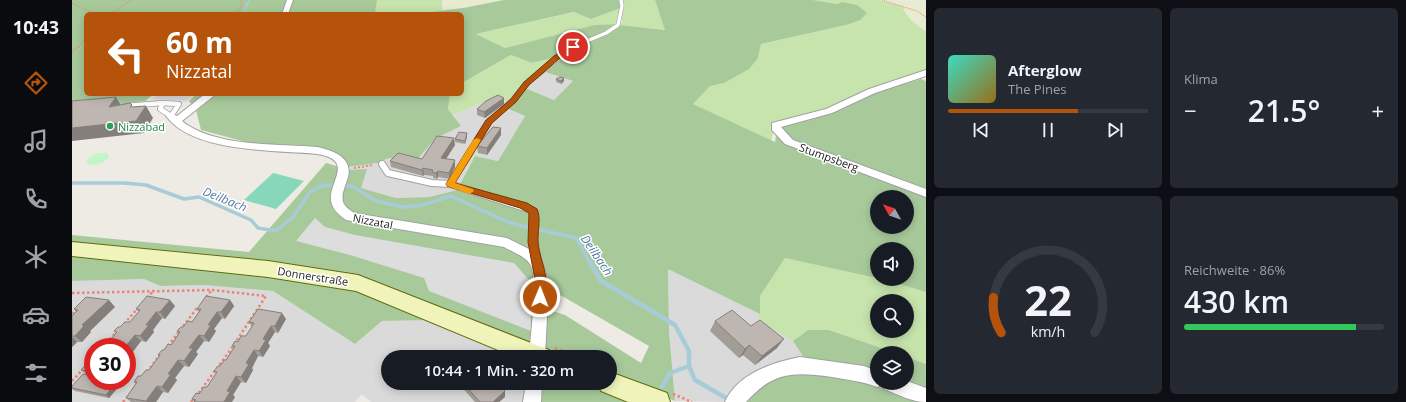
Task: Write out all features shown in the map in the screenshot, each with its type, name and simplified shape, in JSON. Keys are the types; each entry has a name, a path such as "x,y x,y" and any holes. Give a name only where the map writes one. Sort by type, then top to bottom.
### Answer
{"main road":[{"name":"Donnerstraße","path":"72,249 268,268 358,283 521,350"},
{"path":"617,386 658,402"}],"street":[{"path":"286,12 290,0"},
{"name":"Stumpsberg","path":"926,73 872,91 829,111 776,125 777,130 789,142 926,193"},
{"path":"208,96 174,118 184,128 214,138 252,145 324,152 337,158 344,174"},
{"name":"Nizzatal","path":"344,174 336,202 340,211 350,217 507,244 528,255 537,264"},
{"path":"537,264 540,280 538,350"},
{"path":"734,402 750,385 778,369 800,365 864,374 870,376"},
{"path":"532,402 533,390"},
{"path":"909,390 926,396"}],"lane":[{"path":"450,184 489,122 513,100 526,84 557,58 573,47 606,33 618,25 622,6 621,0"},
{"path":"115,107 154,103 163,103 179,104 174,118 160,109 163,103"},
{"path":"382,164 388,174 450,184 523,206 534,211 533,242 537,264"}],"path":[{"path":"114,12 131,0"},
{"path":"238,12 242,6 241,0"},
{"path":"882,0 910,9 926,17"},
{"path":"72,2 90,12"},
{"path":"72,54 84,41"},
{"path":"72,50 81,45"},
{"path":"344,174 382,164"},
{"path":"144,302 154,290"},
{"path":"72,294 154,290 212,290 266,296 229,352 191,402"},
{"path":"167,346 212,290"},
{"path":"88,298 94,292"},
{"path":"123,324 139,307"},
{"path":"72,314 77,309"},
{"path":"111,338 118,330"},
{"path":"143,377 162,352"},
{"path":"72,382 84,368"},
{"path":"123,402 133,390"}],"shaded area":[{"path":"542,71 573,81 554,100 525,88"},
{"path":"157,96 192,96 186,101 153,99"},
{"path":"495,97 509,102 506,108 525,116 498,161 475,156 457,190 429,197 396,198 361,188 348,167 378,163 386,159 398,157 415,162 435,139 461,126 453,115"},
{"path":"315,218 325,227 355,235 514,263 530,281 531,331 429,291 424,278 350,255 296,241"},
{"path":"668,268 760,314 760,321 793,341 806,361 729,402 675,401 669,331"},
{"path":"144,279 160,286 203,285 273,291 355,344 382,321 435,320 510,350 381,350 381,390 528,390 527,402 371,402 362,394 355,402 72,402 72,281"}],"green space":[{"path":"72,0 377,0 375,12 84,12 84,96 151,96 145,101 72,110"},
{"path":"377,0 442,0 442,11 375,12"},
{"path":"442,0 504,0 442,11"},
{"path":"504,0 620,0 621,8 591,19 574,12 476,34 505,48 594,25 617,24 613,28 572,47 556,57 532,63 511,55 464,82 464,12 430,12 463,8"},
{"path":"622,0 655,0 666,30 620,25 622,22"},
{"path":"655,0 813,0 837,4 842,2 857,5 867,13 860,20 846,25 761,44 758,58 749,69 724,83 710,86 693,104 775,142 778,126 875,92 921,79 926,81 926,292 906,286 914,286 914,242 870,242 870,276 785,258 760,296 760,314 668,269 669,331 675,401 617,378 617,350 548,350 435,320 382,321 355,344 273,291 203,285 160,286 144,279 72,281 72,235 249,252 326,163 350,170 367,169 361,188 396,198 429,197 457,190 475,156 498,161 525,116 506,108 525,88 554,100 573,81 542,71 574,47 620,25 665,30","holes":["548,288 649,346 641,363 565,315 547,309"]},
{"path":"813,0 879,0 902,6 912,21 926,31 926,73 828,110 775,124 771,142 693,104 710,86 724,83 758,58 761,44 846,25 842,2 837,4"},
{"path":"885,0 926,1 926,31 917,26 906,15 900,4"},
{"path":"621,8 617,24 594,25 505,48 476,34 575,12 591,19"},
{"path":"511,55 532,63 556,57 525,84 509,102 495,97 453,115 448,109 450,96 464,96 464,82"},
{"path":"194,96 450,96 448,109 461,126 435,139 415,162 398,157 386,159 378,163 348,167 339,157 289,147 250,143 201,130 196,110 189,101"},
{"path":"107,153 109,157 101,163 92,165 86,163 89,158 94,155"},
{"path":"273,173 304,181 276,209 244,200"},
{"path":"785,258 870,276 870,286 906,286 926,292 926,364 914,360 914,346 876,346 829,330 808,330 793,341 759,321 760,296"},
{"path":"808,330 829,330 876,346 870,346 870,390 914,390 914,360 926,364 926,402 740,402 750,389 806,361 793,341"},
{"path":"538,390 613,390 645,402 537,402"}],"building":[{"path":"560,77 564,78 561,81 556,79"},
{"path":"498,95 504,98 484,112 477,109 486,101"},
{"path":"116,97 109,107 130,103 132,105 130,107 146,106 136,121 72,128 72,101"},
{"path":"493,127 501,128 487,148 477,146"},
{"path":"459,132 467,133 465,141 455,139"},
{"path":"437,136 454,138 441,158 455,160 449,173 438,171 436,173 432,172 433,170 423,168 422,170 390,161 398,153 422,159"},
{"path":"147,296 170,300 160,312 156,312 146,325 149,325 140,336 135,335 132,338 112,338 117,332 114,331 118,327 125,322 130,322 140,310 136,309"},
{"path":"206,296 230,300 221,312 217,312 208,325 211,325 204,336 199,335 189,348 193,348 184,361 178,360 168,374 171,374 162,387 157,386 146,401 126,398 132,390 136,390 136,379 138,376 141,376 146,370 149,370 162,350 164,350 168,344 171,345 180,332 177,331 181,327 183,327 188,321 192,322 201,309 197,309"},
{"path":"86,297 109,300 82,325 84,326 75,336 72,336 72,316 78,310 74,309"},
{"path":"258,309 282,313 275,326 271,326 263,339 266,340 259,351 254,350 246,363 249,364 241,377 236,376 227,391 230,392 224,402 194,402 196,400 192,399 196,393 199,394 204,387 207,387 217,372 214,371 224,360 226,360 235,346 232,346 235,341 238,342 241,336 246,336 254,323 249,322"},
{"path":"732,310 751,326 760,320 784,339 762,356 749,345 745,349 715,321"},
{"path":"83,374 84,390 110,390 106,395 72,388 72,386"},
{"path":"469,390 505,391 493,402 480,402"}],"waterway":[{"path":"244,12 249,0"},
{"name":"Deilbach","path":"72,183 124,183 146,185 184,199 199,197 251,220 258,228 276,231 293,217 310,192 324,185 352,186 376,201 403,207 423,205 451,196 510,223 576,238 590,263"},
{"name":"Deilbach","path":"590,262 601,281 675,325 689,351 689,366"},
{"path":"662,387 670,373 689,366"},
{"name":"Deilbach","path":"689,366 695,380 733,402"}],"slow traffic":[{"path":"470,191 450,184 477,140"}],"place":[{"name":"Nizzabad","path":"110,126"}],"route":[{"path":"540,297 540,280 533,242 534,211 523,206 468,191 450,184 489,122 506,108 526,84 557,58 573,47"}]}
